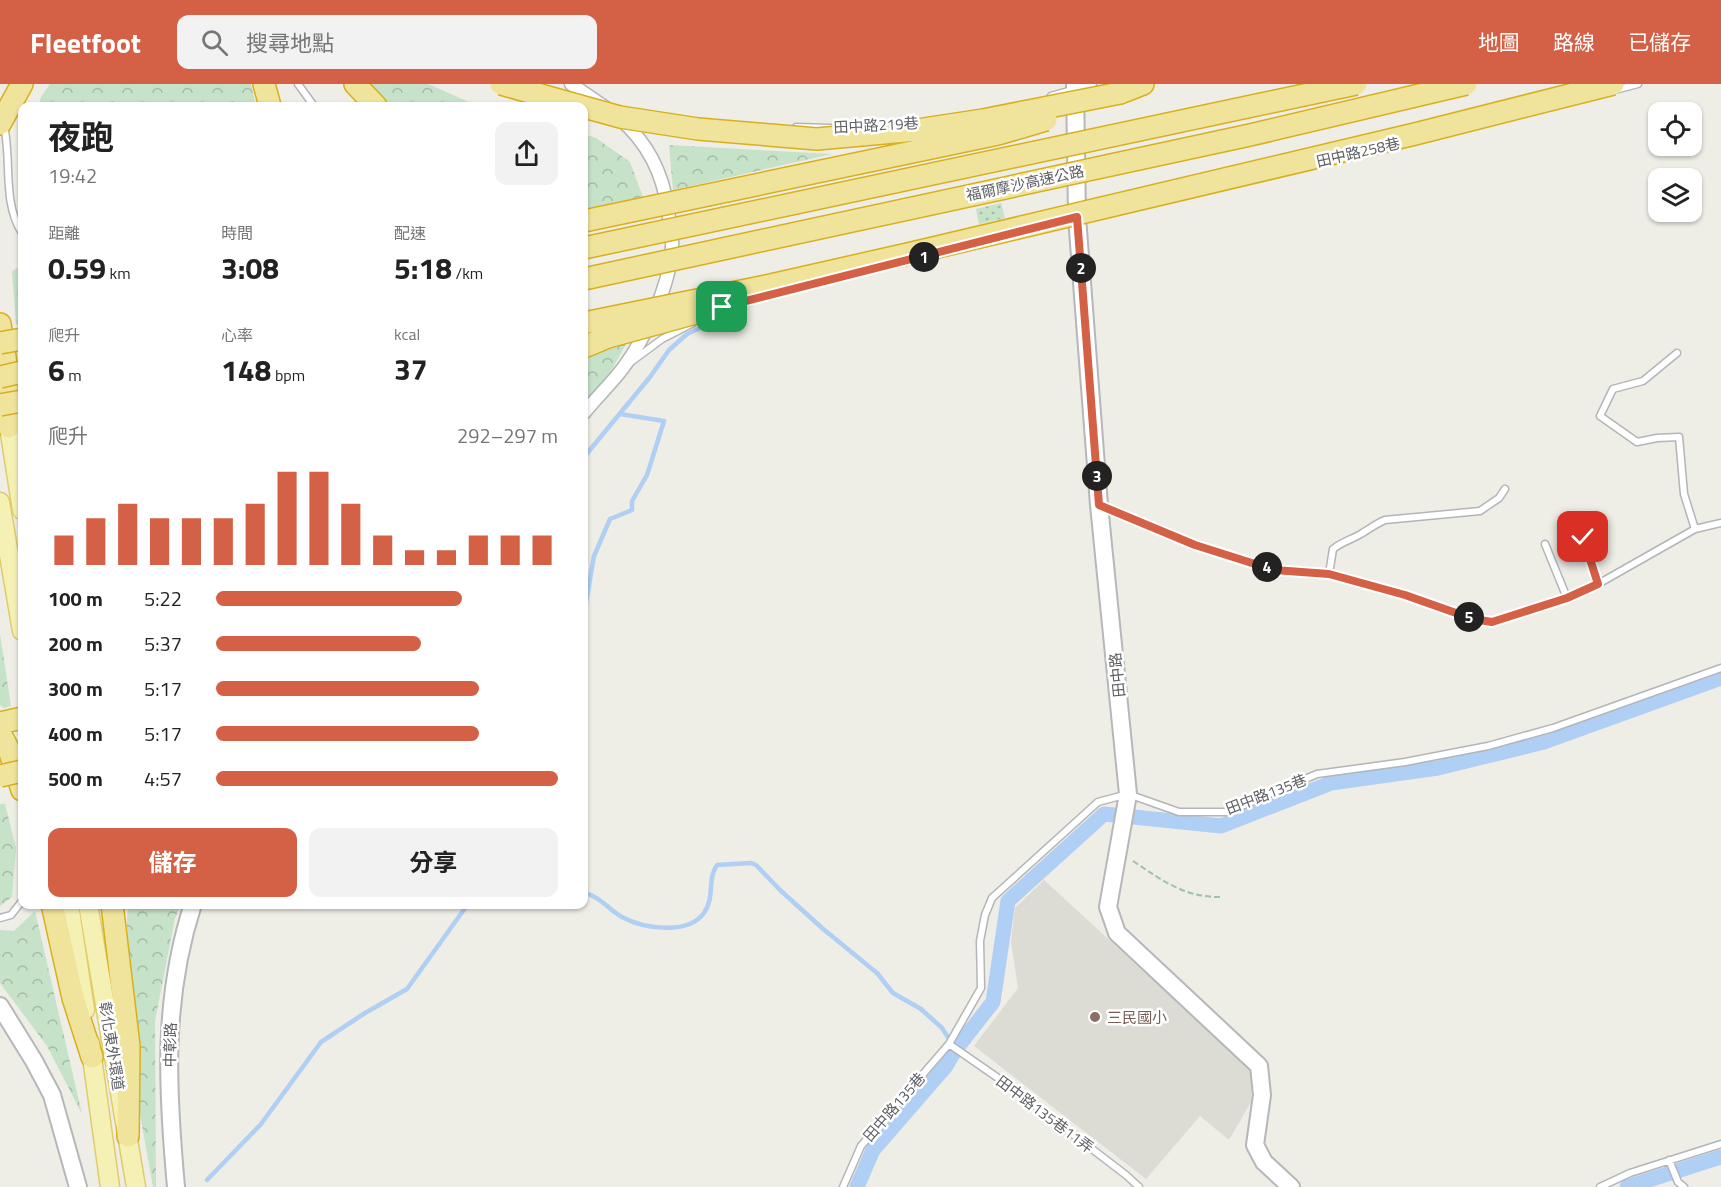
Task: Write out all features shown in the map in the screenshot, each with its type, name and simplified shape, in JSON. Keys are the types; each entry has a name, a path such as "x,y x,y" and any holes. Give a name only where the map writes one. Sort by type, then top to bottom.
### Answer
{"highway":[{"path":"1,121 22,84"},
{"path":"264,84 269,102"},
{"path":"501,84 566,102"},
{"path":"588,220 998,134 1079,109 1143,84"},
{"name":"福爾摩沙高速公路","path":"588,247 1356,84"},
{"name":"福爾摩沙高速公路","path":"588,278 1227,140 1466,84"},
{"path":"588,322 767,291 1613,84"},
{"path":"356,85 364,102"},
{"path":"356,85 372,102"},
{"path":"588,108 620,117 698,129 817,139 917,130 983,120 1120,93"},
{"path":"588,346 767,291"},
{"path":"0,324 8,376 6,400 9,427"},
{"path":"0,343 18,340"},
{"path":"9,427 0,376 18,373"},
{"path":"0,405 18,401"},
{"path":"0,723 18,719"},
{"path":"0,733 9,750 18,778"},
{"path":"0,777 18,772"},
{"path":"53,909 73,998 92,1057"},
{"path":"113,909 129,1046 128,1136"}],"main road":[{"path":"9,427 18,484"},
{"path":"0,502 18,608"},
{"name":"彰化東外環道","path":"70,909 110,1187"},
{"name":"彰化東外環道","path":"89,909 135,1180"}],"street":[{"path":"571,84 600,103 631,129 654,159 665,189 672,246 664,290 636,347 623,368 588,408"},
{"name":"田中路","path":"1075,87 1077,217 1099,505 1127,801 1108,907 1117,933 1259,1066 1263,1095 1255,1145 1264,1162 1291,1187"},
{"name":"中彰路","path":"176,1187 170,1112 169,1032 178,956 192,909"},
{"path":"0,1006 52,1095 78,1187"}],"lane":[{"path":"298,84 311,102"},
{"path":"1043,98 1075,87 1093,84"},
{"name":"田中路258巷","path":"872,270 1077,217 1638,84"},
{"name":"田中路219巷","path":"865,127 946,122 1000,109"},
{"path":"1,121 8,144 8,182 18,226"},
{"path":"672,121 742,125"},
{"name":"田中路219巷","path":"788,127 841,128"},
{"path":"623,368 662,339 722,307 767,291"},
{"path":"1677,353 1643,381 1613,389 1600,416 1636,442 1679,437 1684,494 1695,529"},
{"path":"1329,574 1333,549 1373,525 1385,520 1480,511 1499,498 1505,489"},
{"path":"1099,505 1195,545 1274,570 1329,574 1405,595 1473,619 1492,622 1567,598 1598,584 1695,529 1721,523"},
{"path":"1583,537 1598,584"},
{"path":"1545,544 1567,598"},
{"name":"田中路135巷","path":"843,1187 861,1146 949,1044 981,988 980,941 985,915 992,898 1098,802 1127,801 1179,812 1227,812 1317,774 1405,762 1488,746 1553,728 1721,668"},
{"path":"0,918 11,915 18,906"},
{"name":"田中路135巷11弄","path":"949,1044 1011,1087 1139,1187"},
{"path":"1600,1187 1630,1173 1721,1144"},
{"path":"1669,1160 1681,1185"}],"path":[{"path":"1117,851 1176,889 1206,897 1223,897"}],"shaded area":[{"name":"三民國小","path":"1044,880 1253,1072 1251,1102 1229,1140 1200,1116 1146,1179 974,1046 1018,988 1011,942 1015,908"}],"green space":[{"path":"50,84 251,84 255,102 39,102"},
{"path":"366,84 428,84 469,102 382,102"},
{"path":"588,135 596,138 630,162 643,197 588,208"},
{"path":"669,145 832,154 673,190"},
{"path":"1001,203 1005,218 979,224 976,209"},
{"path":"18,268 18,325 16,325 12,271"},
{"path":"627,342 610,373 588,398 588,356"},
{"path":"0,634 11,706 4,708 0,705"},
{"path":"0,804 5,804 16,848 12,897 0,906"},
{"path":"128,909 179,909 175,918 155,1021 156,1187 153,1187 139,1109 126,940"},
{"path":"35,911 82,1114 47,1046 0,983 0,930 14,931"}],"waterway":[{"path":"588,452 650,377 669,350 687,334 711,323"},
{"path":"588,591 594,556 610,519 632,510 632,501 647,475 664,421 620,414"},
{"path":"857,1187 873,1150 946,1066 956,1049 993,1002 1008,901 1104,814 1221,826 1331,783 1438,768 1544,742 1721,678"},
{"path":"588,894 631,921 653,927 677,927 688,925 704,913 709,901 712,876 717,865 751,863 756,865 822,928 877,973 893,993 921,1009 942,1028 951,1042"},
{"path":"207,1180 261,1124 321,1042 407,989 464,909"},
{"path":"1627,1187 1721,1157"}],"place":[{"name":"三民國小","path":"1095,1017"}],"route":[{"path":"722,307 1077,217 1099,505 1195,545 1274,570 1329,574 1405,595 1473,619 1492,622 1567,598 1598,584 1583,537"}]}
